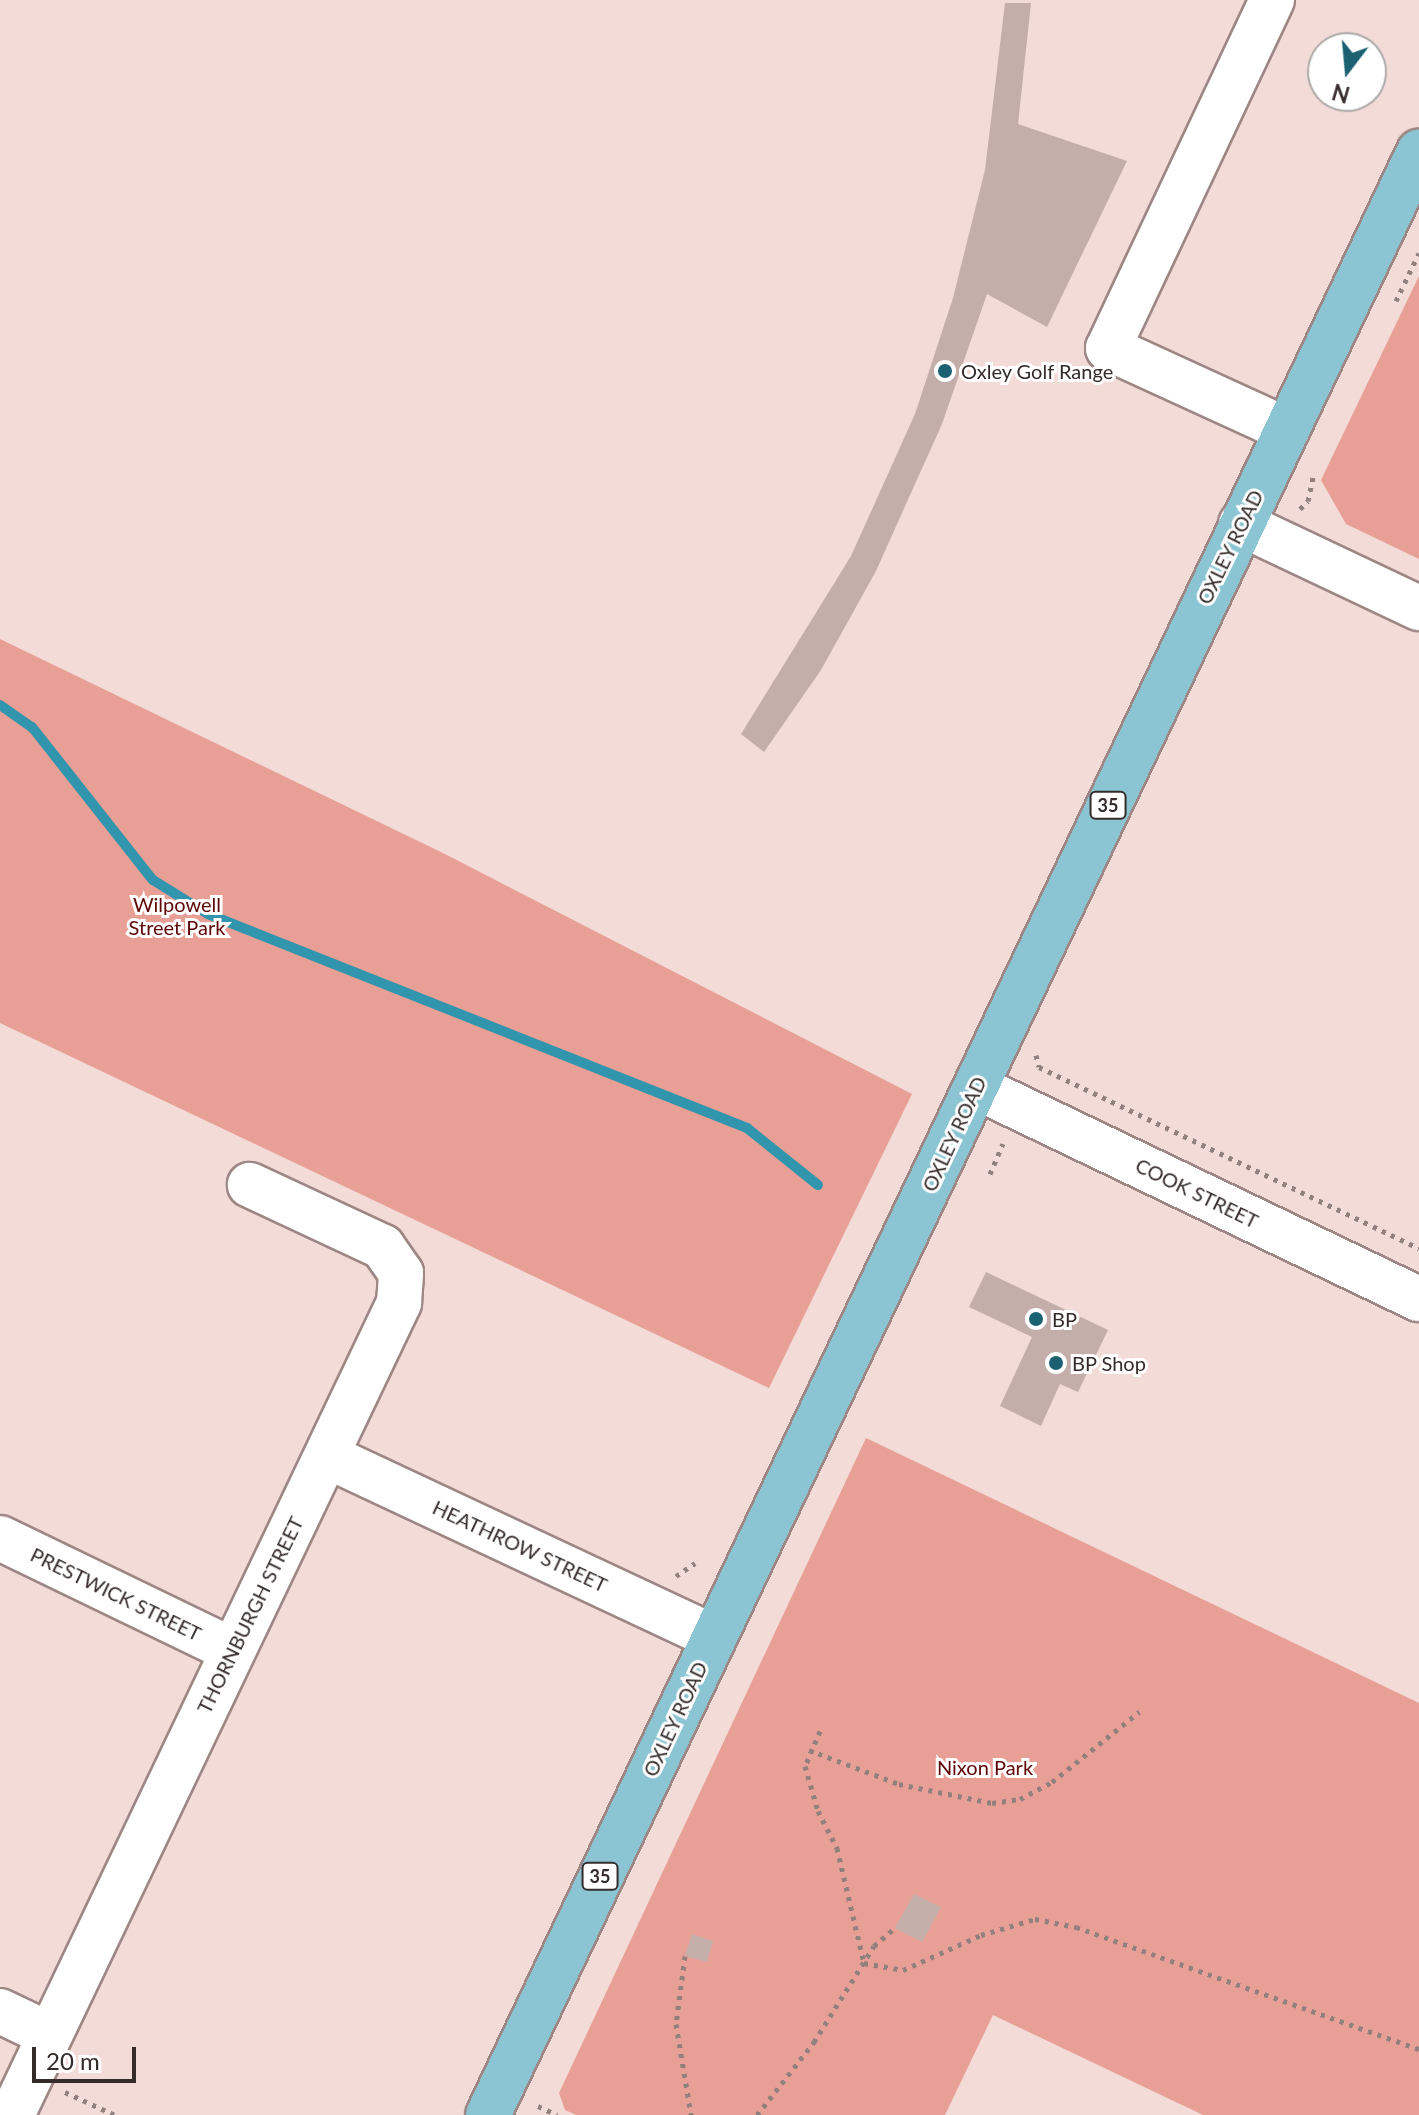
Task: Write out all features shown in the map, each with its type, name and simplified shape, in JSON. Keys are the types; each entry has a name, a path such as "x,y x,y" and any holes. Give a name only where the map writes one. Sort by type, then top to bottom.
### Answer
{"main road":[{"name":"OXLEY ROAD","path":"488,2115 1419,152"}],"street":[{"path":"1272,0 1108,348 1287,430"},
{"path":"1241,524 1419,608"},
{"name":"COOK STREET","path":"976,1087 1419,1299"},
{"name":"THORNBURGH STREET","path":"12,2115 399,1303 401,1273 383,1247 250,1185"},
{"name":"HEATHROW STREET","path":"327,1456 713,1637"},
{"name":"PRESTWICK STREET","path":"0,1538 232,1650"},
{"path":"0,2011 50,2035"}],"path":[{"path":"1393,307 1419,253"},
{"path":"1282,543 1308,501 1317,466"},
{"path":"1041,1044 1034,1058 1039,1067 1419,1248"},
{"path":"809,1750 899,1784 992,1803 1020,1799 1052,1782 1139,1712"},
{"path":"820,1731 809,1750 805,1766 809,1787 837,1848 864,1963"},
{"path":"864,1963 903,1970 981,1935 1035,1919 1076,1927 1419,2049"},
{"path":"757,2115 814,2042 864,1963 895,1928"},
{"path":"685,1956 676,2024 691,2115"},
{"path":"31,2077 115,2115"},
{"path":"538,2106 557,2115"}],"green space":[{"path":"1419,276 1419,559 1346,524 1321,480"},
{"name":"Wilpowell Street Park","path":"0,639 445,854 912,1094 769,1388 0,1023"},
{"name":"Nixon Park","path":"866,1438 1419,1703 1419,2115 1203,2115 993,2015 945,2115 576,2115 565,2110 559,2093"}],"building":[{"name":"Oxley Golf Range","path":"1005,3 1031,3 1018,124 1127,161 1047,327 987,294 942,424 876,571 821,670 764,752 741,734 851,556 915,414 953,298 985,170"},
{"name":"BP Shop","path":"986,1272 1108,1330 1078,1392 1060,1384 1041,1426 1000,1406 1032,1337 969,1307"},
{"path":"914,1894 941,1907 922,1942 895,1928"},
{"path":"692,1934 713,1941 707,1962 685,1956"}],"waterway":[{"path":"0,705 32,727 153,880 208,914 747,1128 818,1185"}],"place":[{"name":"Oxley Golf Range","path":"945,371"},
{"name":"BP","path":"1036,1319"},
{"name":"BP Shop","path":"1056,1363"}]}
